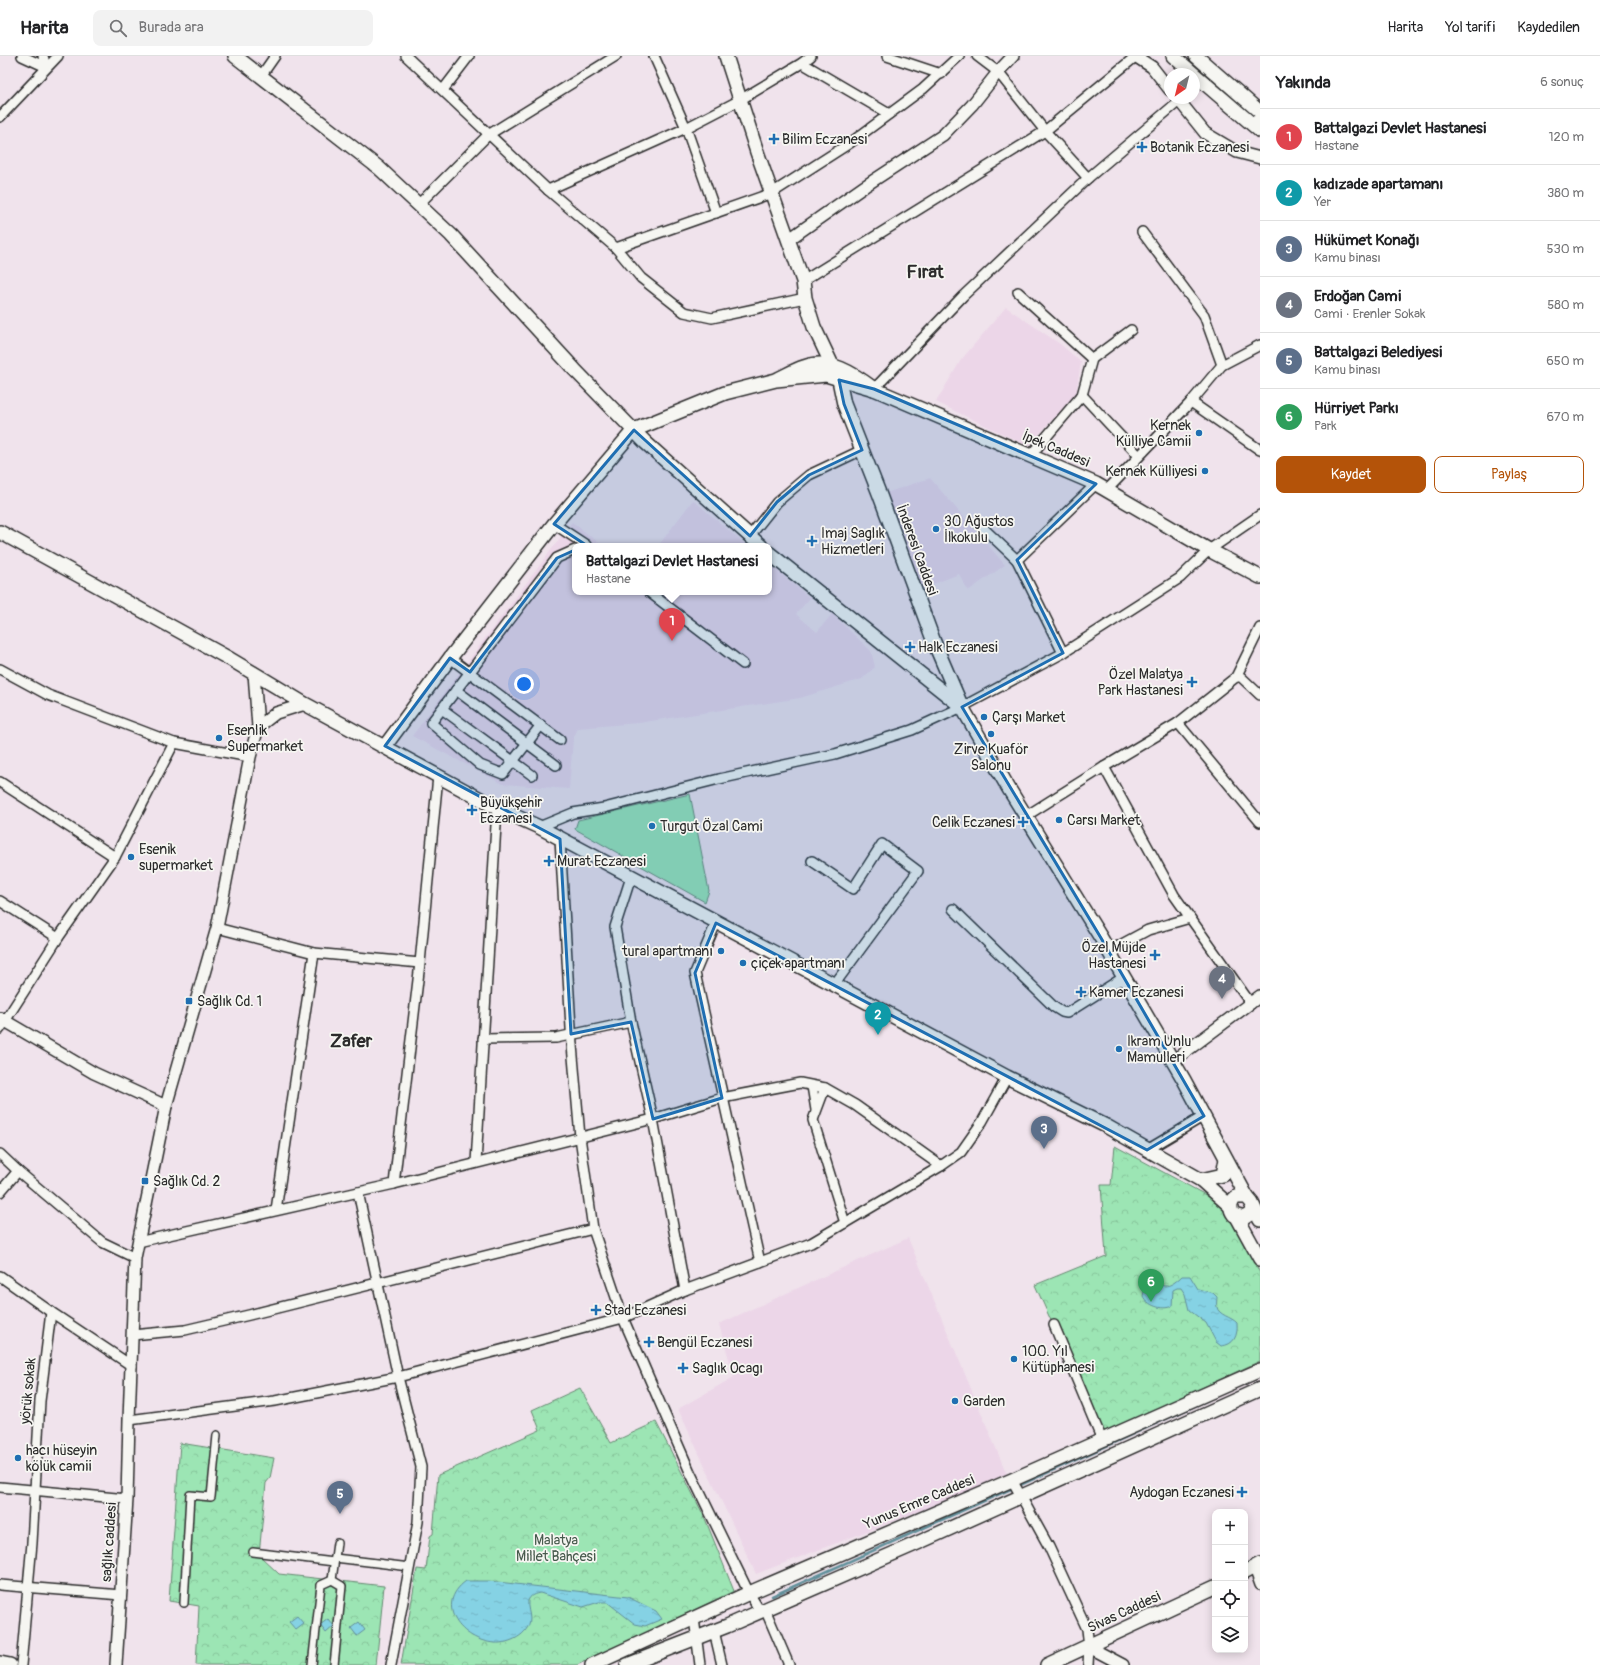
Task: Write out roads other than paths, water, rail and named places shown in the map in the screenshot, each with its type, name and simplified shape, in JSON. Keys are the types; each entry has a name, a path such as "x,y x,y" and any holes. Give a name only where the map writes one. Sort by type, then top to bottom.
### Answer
{"main road":[{"path":"235,56 378,168 451,235 575,370 646,443 758,543"},
{"name":"İnderesi Caddesi","path":"726,56 803,281 805,298 814,327 839,380 844,404 934,642 962,707"},
{"path":"1173,56 1255,120 1260,131"},
{"path":"1196,56 1260,112"},
{"path":"776,380 805,366 822,364 840,368 859,378 874,389"},
{"path":"385,746 450,658 554,524 634,430 725,393 776,380 826,375 874,389"},
{"name":"İpek Caddesi","path":"874,389 1102,487 1209,550 1260,577"},
{"path":"0,532 230,659 305,704 497,808 539,827 716,923 1007,1077 1106,1126 1201,1180 1230,1206 1232,1212 1237,1217 1260,1259"},
{"path":"772,555 962,707 1026,816 1109,950 1204,1116 1260,1220"},
{"path":"1201,1180 1223,1175 1226,1159"},
{"path":"1230,1206 1236,1197 1240,1196 1250,1202 1252,1210 1248,1216 1244,1218 1237,1217"},
{"name":"Yunus Emre Caddesi","path":"592,1665 749,1593 1012,1480 1260,1370"},
{"path":"627,1665 714,1631 1022,1496 1260,1389"},
{"name":"Sivas Caddesi","path":"1047,1665 1212,1588"},
{"path":"0,1663 10,1665"}],"street":[{"path":"22,56 46,67"},
{"path":"42,56 46,67"},
{"path":"0,117 58,56"},
{"path":"261,76 275,56"},
{"path":"406,56 548,190 616,248 641,278 684,312 712,318 805,298"},
{"path":"443,90 469,56"},
{"path":"418,205 488,135 616,56"},
{"path":"654,56 686,128 716,213"},
{"path":"548,190 686,128 740,100 802,63 811,56"},
{"path":"887,56 941,74"},
{"path":"616,248 772,193 850,143 941,74 959,56"},
{"path":"976,56 998,72 1045,131 1088,178"},
{"path":"788,240 865,186 943,135 972,105 998,72 1013,56"},
{"path":"803,281 1045,131 1135,56 1152,67 1164,82"},
{"path":"802,63 889,114"},
{"path":"874,389 963,296 1088,178 1173,104"},
{"path":"1181,104 1205,133 1237,152 1260,158"},
{"path":"1142,232 1204,315 1222,365"},
{"path":"1018,292 1092,359"},
{"path":"1030,456 1082,395 1092,359 1131,330"},
{"path":"1017,560 1139,456 1191,402 1222,365 1260,345"},
{"path":"1082,395 1139,456"},
{"path":"1191,402 1260,450"},
{"path":"750,536 776,502 809,475 862,450"},
{"path":"539,827 573,813 604,808 719,779 835,754 912,730 962,707 1063,653 1180,578 1209,550 1260,515"},
{"path":"554,524 581,543"},
{"path":"980,526 1017,560 1063,653"},
{"path":"541,725 502,774 480,765 430,724 557,558 572,551"},
{"path":"653,595 742,664"},
{"path":"1026,816 1178,723 1236,677 1260,628"},
{"path":"450,658 560,740"},
{"path":"0,669 48,696 174,743 250,757"},
{"name":"sağlık caddesi","path":"116,1665 128,1499 129,1420 135,1258 166,1106 217,928 250,757 258,726 254,673"},
{"path":"1236,677 1241,677 1260,695"},
{"path":"456,690 556,765"},
{"path":"258,726 276,713 305,704"},
{"path":"442,709 532,775"},
{"path":"1178,723 1260,822"},
{"path":"166,1106 94,1073 2,1023 58,938 115,857 174,743"},
{"path":"1104,767 1174,895 1251,1004"},
{"path":"394,1184 420,963 438,776"},
{"path":"0,782 115,857"},
{"path":"476,1163 497,808"},
{"path":"560,839 571,1034 580,1137 593,1229 623,1318 690,1472 749,1593 762,1610 790,1665"},
{"path":"812,862 853,889 882,844 918,872 834,985"},
{"path":"631,877 615,927 631,1022 653,1119 685,1290"},
{"path":"0,901 58,938"},
{"path":"953,909 1054,1007 1062,1012 1067,1013 1124,977"},
{"path":"1109,950 1148,930 1190,918"},
{"path":"716,923 695,973 760,1262"},
{"path":"217,928 314,953 420,963"},
{"path":"276,1210 314,953"},
{"path":"1173,1061 1260,996"},
{"path":"483,1039 556,1038 631,1022"},
{"path":"129,1420 275,1401 398,1377 623,1318 685,1290 811,1243 941,1166 961,1152 982,1122 1007,1077"},
{"path":"138,1242 394,1184 653,1119 722,1098 800,1083 825,1088 855,1105 941,1166"},
{"path":"812,1086 817,1111"},
{"path":"825,1088 813,1120 844,1223"},
{"path":"1147,1150 1204,1116"},
{"path":"0,1154 102,1242 135,1258"},
{"path":"0,1192 18,1171"},
{"path":"358,1192 398,1377 421,1467 418,1522 391,1665"},
{"path":"132,1335 185,1330 593,1229"},
{"path":"0,1276 132,1366"},
{"name":"yörük sokak","path":"21,1665 28,1588 40,1400 51,1312"},
{"path":"1054,1325 1102,1440"},
{"path":"184,1603 190,1495 211,1497 217,1436"},
{"path":"1012,1480 1049,1547 1087,1629 1089,1646 1088,1665"},
{"path":"0,1487 35,1489 128,1499"},
{"path":"332,1580 337,1543"},
{"path":"253,1552 410,1567"},
{"path":"1253,1568 1260,1585"},
{"path":"312,1665 321,1584 332,1580"},
{"path":"332,1580 342,1586 334,1665"},
{"path":"0,1585 121,1595"},
{"path":"694,1618 700,1665"},
{"path":"714,1631 722,1665"},
{"path":"1089,1646 1123,1665"}],"water":[{"path":"1182,1276 1190,1276 1198,1289 1213,1293 1217,1297 1218,1310 1237,1323 1236,1336 1232,1342 1221,1346 1216,1342 1206,1323 1189,1310 1185,1294 1181,1288 1173,1290 1172,1306 1164,1308 1151,1304 1143,1296 1146,1283 1168,1286"},
{"path":"466,1581 489,1581 628,1597 656,1611 662,1619 645,1626 635,1624 607,1602 599,1602 583,1607 540,1593 531,1596 528,1601 530,1619 529,1625 522,1634 506,1642 495,1643 483,1641 472,1636 463,1629 456,1620 452,1611 452,1601 456,1590"},
{"path":"297,1616 304,1624 296,1630 289,1622"},
{"path":"328,1619 334,1626 326,1633 320,1625"},
{"path":"359,1622 365,1630 357,1636 351,1628"}],"waterway":[{"path":"1018,1486 1208,1400"},
{"path":"772,1596 1013,1488"}],"place":[{"name":"Bilim Eczanesi","path":"774,139"},
{"name":"Botanik Eczanesi","path":"1142,147"},
{"name":"Kernek Külliye Camii","path":"1199,433"},
{"name":"Kernek Külliyesi","path":"1205,471"},
{"name":"30 Ağustos İlkokulu","path":"936,529"},
{"name":"Imaj Saglık Hizmetleri","path":"812,541"},
{"name":"Battalgazi Devlet Hastanesi","path":"672,641"},
{"name":"Halk Eczanesi","path":"910,647"},
{"name":"Özel Malatya Park Hastanesi","path":"1192,682"},
{"name":"Çarşı Market","path":"984,717"},
{"name":"Zirve Kuaför Salonu","path":"991,734"},
{"name":"Esenlik Supermarket","path":"219,738"},
{"name":"Büyükşehir Eczanesi","path":"472,810"},
{"name":"Carsı Market","path":"1059,820"},
{"name":"Celik Eczanesi","path":"1023,822"},
{"name":"Turgut Özal Cami","path":"652,826"},
{"name":"Esenik supermarket","path":"131,857"},
{"name":"Murat Eczanesi","path":"549,861"},
{"name":"tural apartmanı","path":"721,951"},
{"name":"Özel Müjde Hastanesi","path":"1155,955"},
{"name":"çiçek apartmanı","path":"743,963"},
{"name":"Kamer Eczanesi","path":"1081,992"},
{"name":"Erdoğan Cami","path":"1222,999"},
{"name":"Sağlık Cd. 1","path":"189,1001"},
{"name":"kadızade apartamanı","path":"878,1035"},
{"name":"Ikram Unlu Mamulleri","path":"1119,1049"},
{"name":"Hükümet Konağı","path":"1044,1149"},
{"name":"Sağlık Cd. 2","path":"145,1181"},
{"name":"Hürriyet Parkı","path":"1151,1302"},
{"name":"Stad Eczanesi","path":"596,1310"},
{"name":"Bengül Eczanesi","path":"649,1342"},
{"name":"100. Yıl Kütüphanesi","path":"1014,1359"},
{"name":"Saglık Ocagı","path":"683,1368"},
{"name":"Garden","path":"955,1401"},
{"name":"hacı hüseyin kölük camii","path":"18,1458"},
{"name":"Aydogan Eczanesi","path":"1242,1492"},
{"name":"Battalgazi Belediyesi","path":"340,1514"}],"district":[{"name":"Fırat","path":"925,272"},
{"name":"Zafer","path":"351,1041"}],"park label":[{"name":"Malatya Millet Bahçesi","path":"556,1548"}]}
